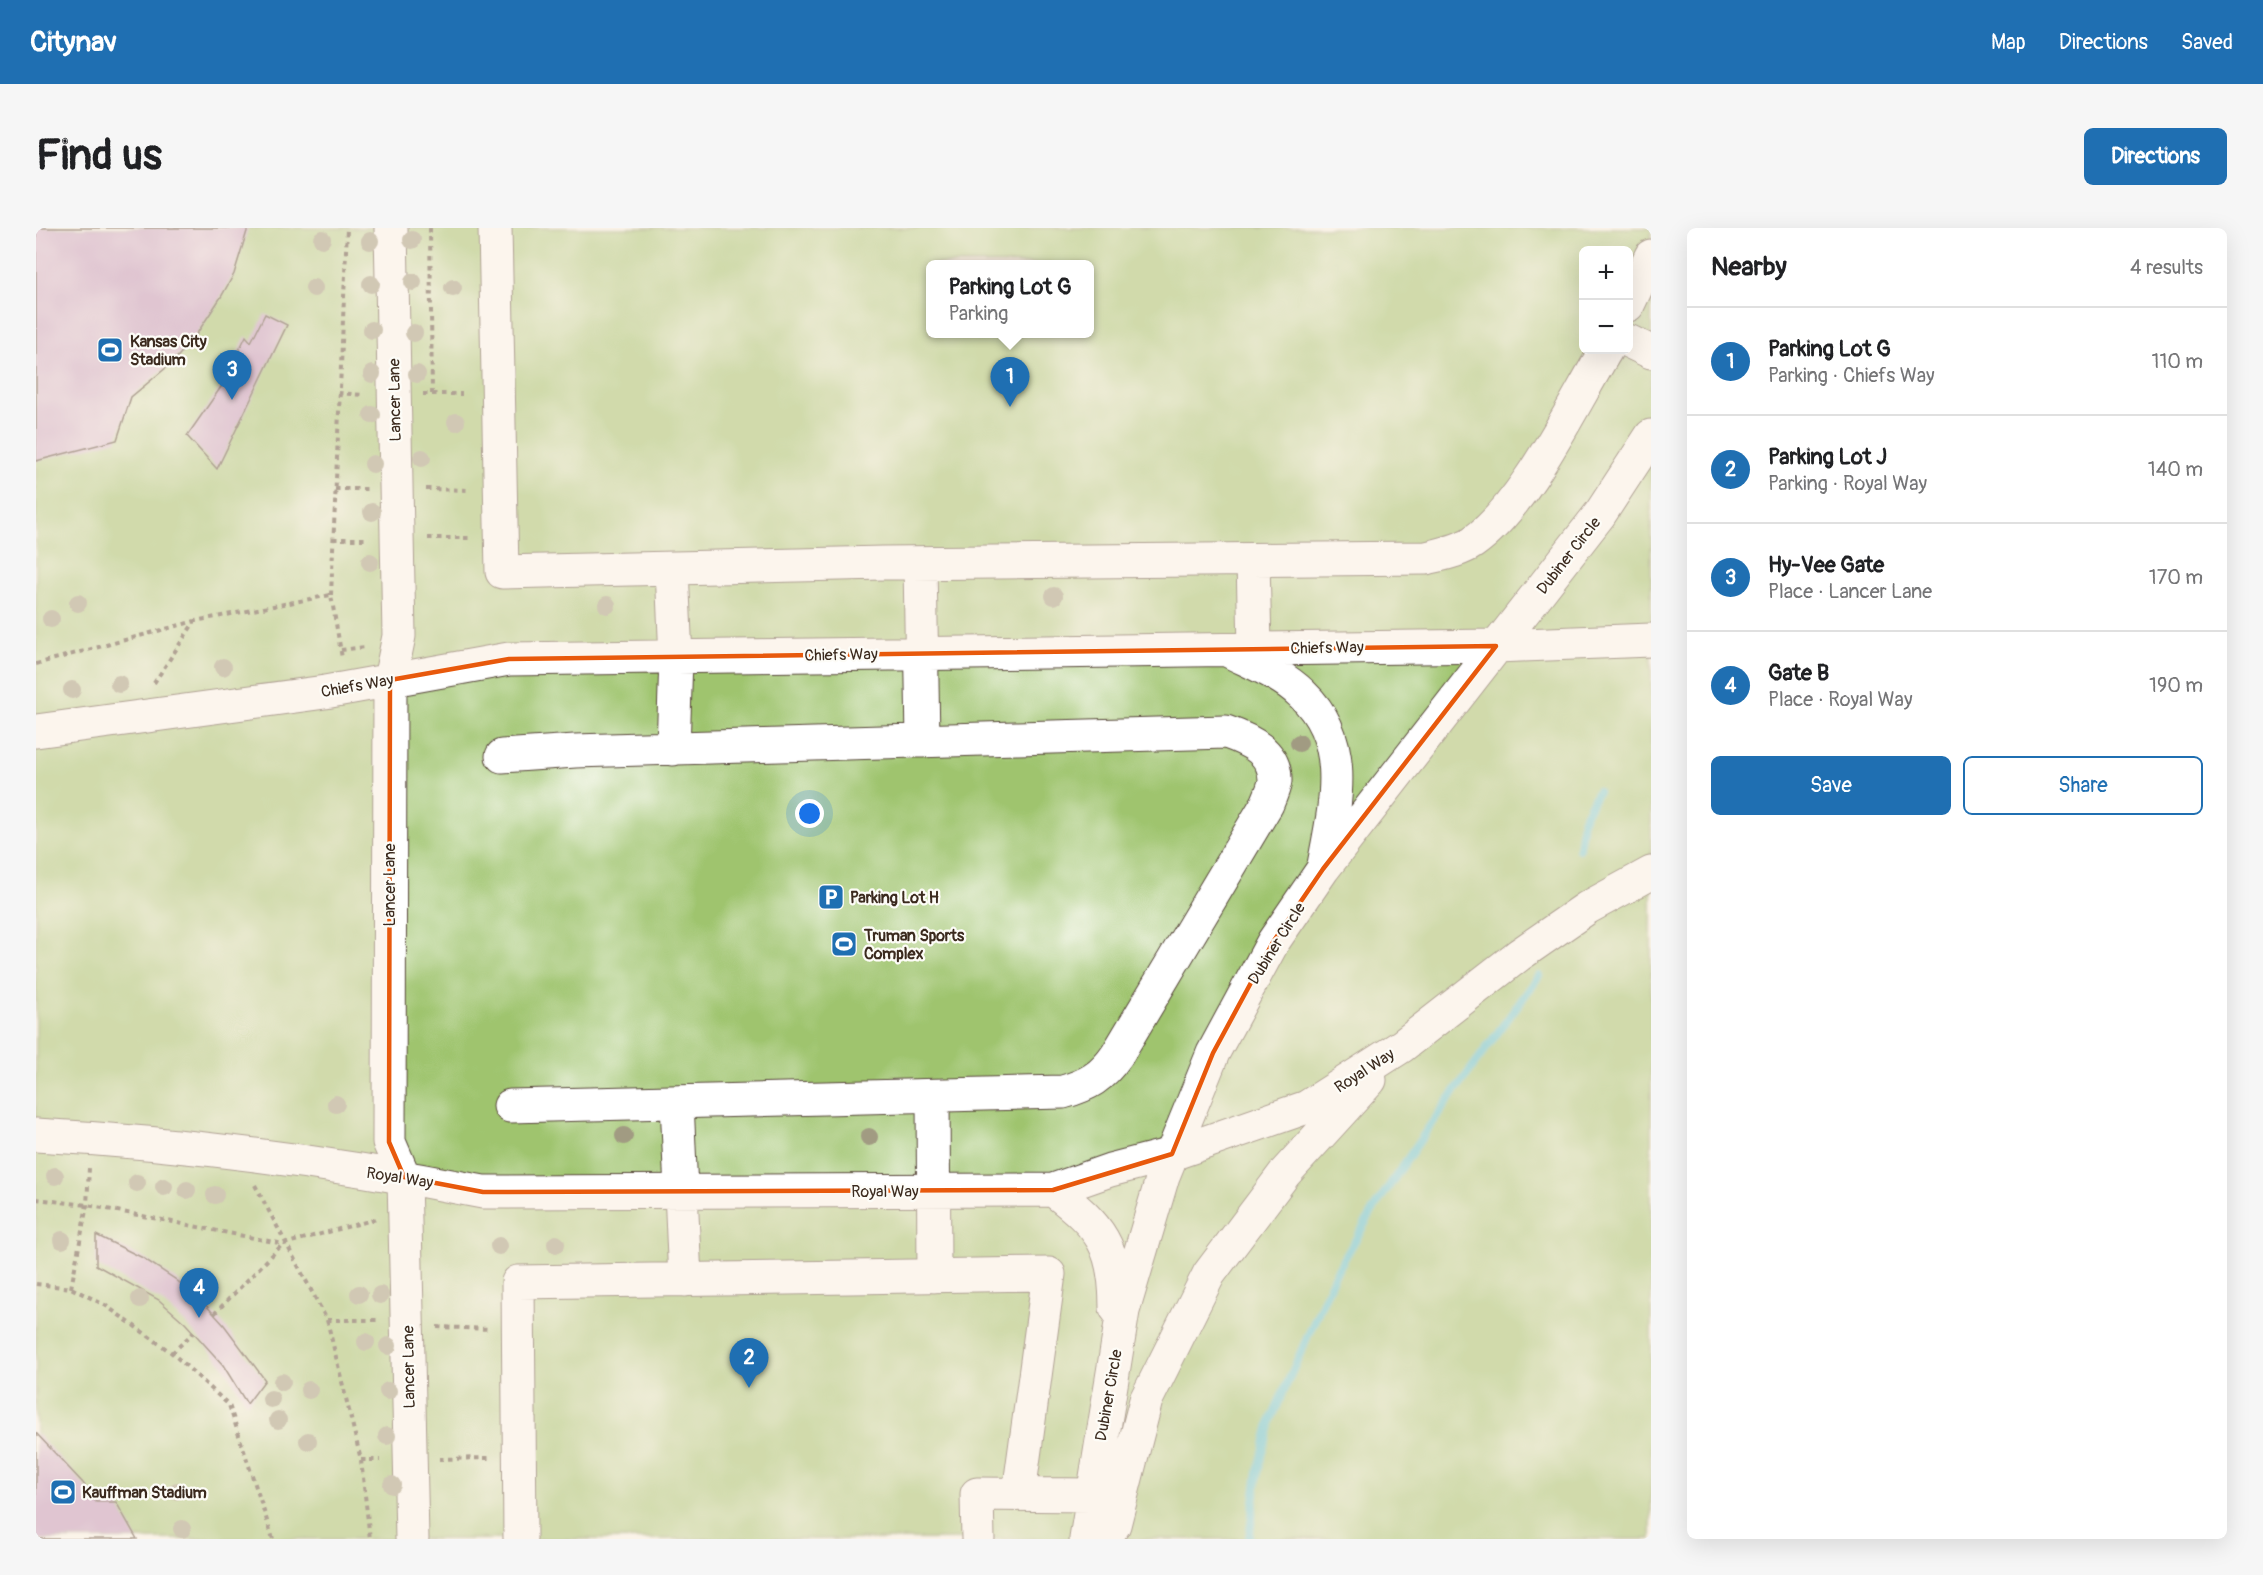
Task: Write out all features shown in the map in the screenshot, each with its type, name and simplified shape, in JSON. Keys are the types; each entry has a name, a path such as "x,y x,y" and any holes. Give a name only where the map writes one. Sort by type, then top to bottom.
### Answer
{"street":[{"name":"Lancer Lane","path":"391,228 399,636 390,680 389,1142 404,1177 412,1539"},
{"path":"495,228 502,572 920,563 1417,559 1452,552 1473,542 1493,524 1519,492 1547,451 1604,354"},
{"path":"1631,300 1651,256"},
{"path":"1633,344 1651,352"},
{"name":"Dubiner Circle","path":"1086,1539 1091,1495 1123,1311 1149,1219 1172,1154 1213,1053 1274,942 1323,869 1600,514 1651,436"},
{"path":"1253,560 1239,648 1302,693 1317,710 1334,747 1337,768 1336,799 1323,869"},
{"path":"920,563 924,652 923,741"},
{"path":"672,569 676,658 674,749"},
{"name":"Chiefs Way","path":"36,731 325,692 509,658 676,658 924,652 1496,646 1651,640"},
{"path":"502,756 1226,732 1253,741 1269,759 1275,781 1268,804 1104,1073 1087,1086 1064,1092 510,1106"},
{"name":"Royal Way","path":"36,1135 103,1139 214,1151 404,1177 483,1192 1053,1190 1110,1170 1172,1154 1307,1107 1402,1046 1518,955 1587,908 1651,873"},
{"path":"1103,1539 1114,1525 1146,1400 1209,1274 1285,1173 1402,1046"},
{"path":"933,1096 934,1276"},
{"path":"677,1102 685,1280"},
{"path":"1053,1190 1096,1228 1107,1246 1116,1277 1116,1350"},
{"path":"520,1539 518,1282 1049,1274 1019,1493"},
{"path":"978,1539 977,1494 1091,1495"}],"path":[{"path":"344,668 331,595 338,393 347,228"},
{"path":"430,228 432,394"},
{"path":"338,393 369,395"},
{"path":"421,394 462,394"},
{"path":"335,489 369,489"},
{"path":"422,489 500,490"},
{"path":"423,538 501,538"},
{"path":"333,539 372,539"},
{"path":"36,664 195,621 331,595"},
{"path":"150,690 195,621"},
{"path":"341,650 371,647"},
{"path":"71,1288 87,1205 90,1159"},
{"path":"250,1176 284,1244 327,1320 361,1460 370,1539"},
{"path":"36,1199 87,1205 284,1244 385,1216"},
{"path":"214,1314 284,1244"},
{"path":"36,1284 71,1288 105,1305 172,1353 229,1405 273,1539"},
{"path":"327,1320 382,1320"},
{"path":"435,1327 476,1328"},
{"path":"172,1353 194,1332"},
{"path":"436,1459 478,1458"}],"highlighted area":[{"path":"1496,646 1323,869 1273,942 1213,1053 1172,1154 1053,1190 483,1192 404,1177 389,1142 390,680 509,659"}],"green space":[{"name":"Truman Sports Complex","path":"36,228 1651,228 1651,1539 36,1539"}],"building":[{"name":"Kansas City Stadium","path":"36,228 248,228 234,274 221,297 194,338 173,362 131,397 117,440 36,461"},
{"path":"265,314 287,325 217,469 187,436 221,387 246,336 251,342"},
{"path":"96,1235 143,1258 175,1279 203,1302 224,1325 265,1380 247,1404 223,1365 185,1323 159,1300 96,1265"},
{"name":"Kauffman Stadium","path":"36,1433 83,1483 96,1502 116,1502 137,1539 36,1539"}],"waterway":[{"path":"1579,849 1583,819 1598,791"},
{"path":"1249,1539 1258,1472 1271,1420 1334,1276 1373,1210 1431,1124 1539,976"}],"place":[{"name":"Kansas City Stadium","path":"110,350"},
{"name":"Hy-Vee Gate","path":"232,400"},
{"name":"Parking Lot G","path":"1010,407"},
{"name":"Parking Lot H","path":"831,897"},
{"name":"Truman Sports Complex","path":"844,944"},
{"name":"Gate B","path":"199,1318"},
{"name":"Parking Lot J","path":"749,1388"},
{"name":"Kauffman Stadium","path":"63,1492"}]}
